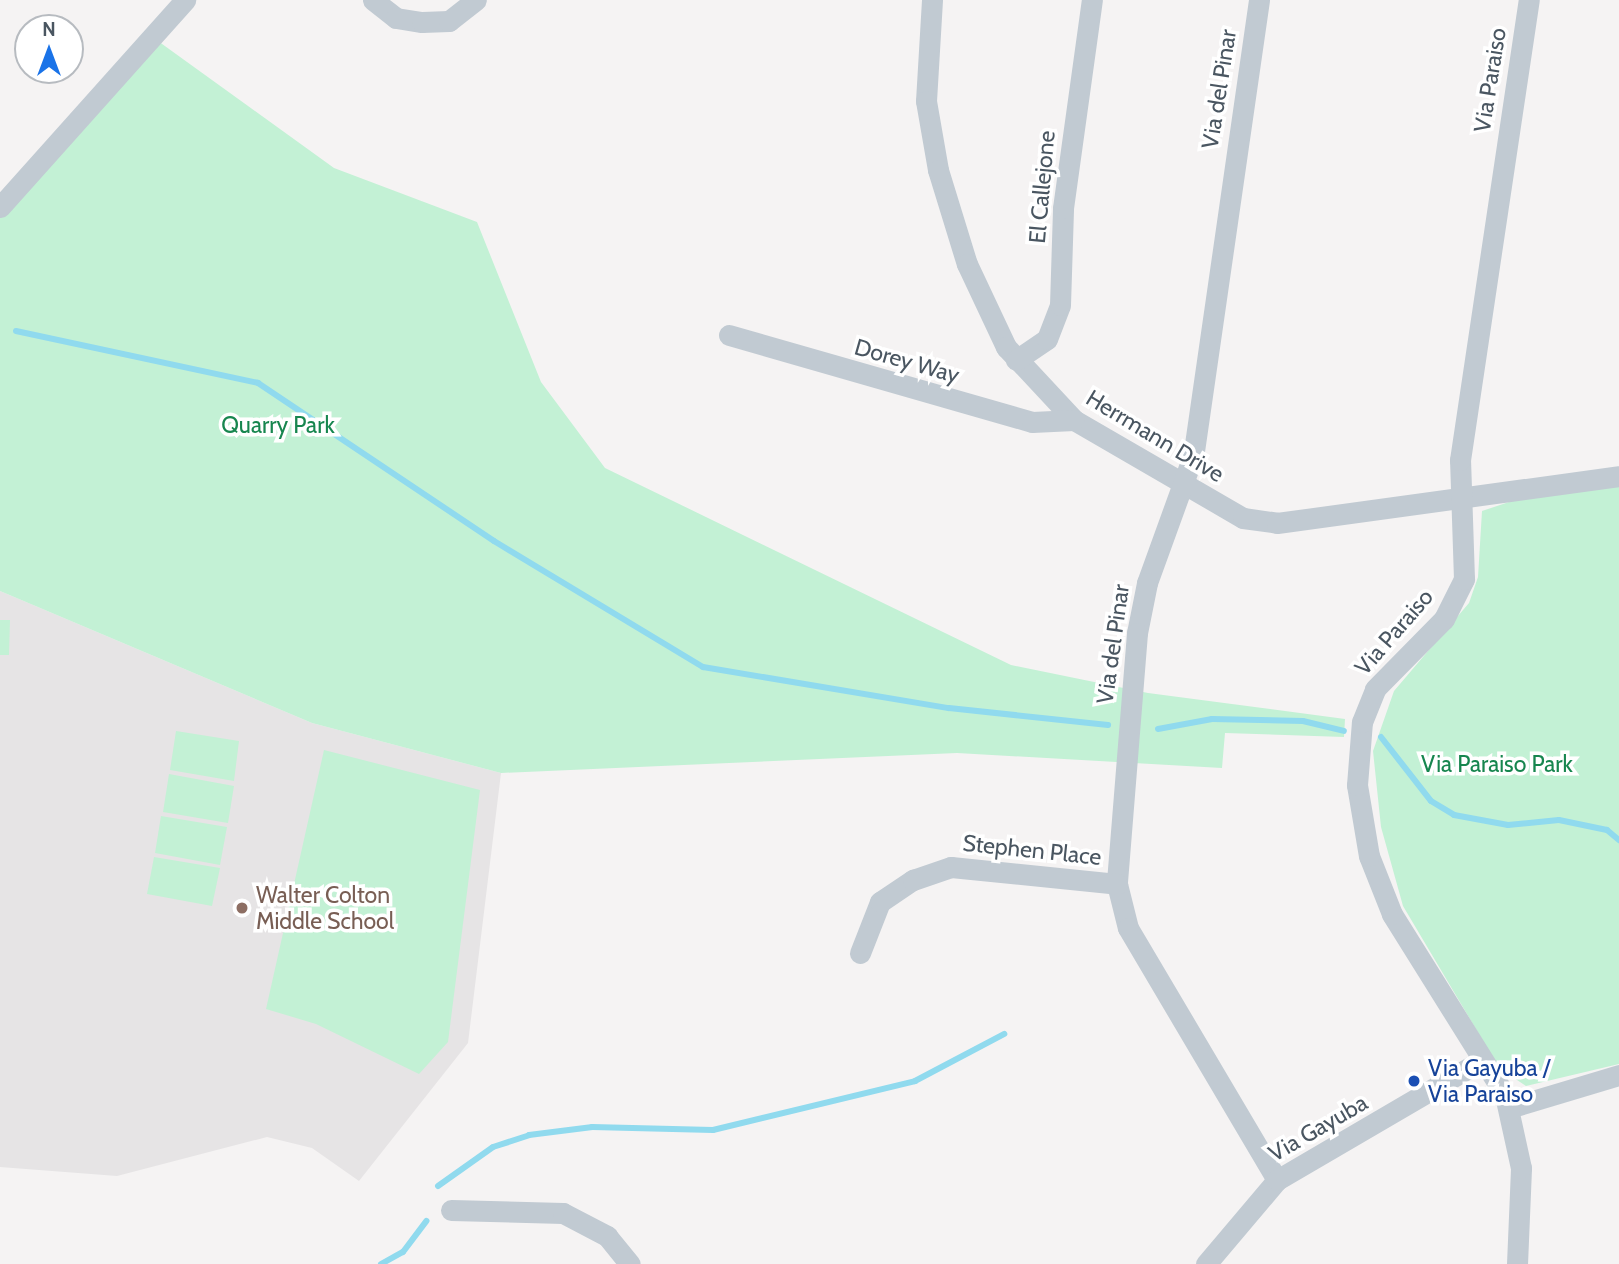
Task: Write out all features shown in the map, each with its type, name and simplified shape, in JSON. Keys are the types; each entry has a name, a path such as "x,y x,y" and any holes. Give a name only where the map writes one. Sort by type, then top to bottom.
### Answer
{"street":[{"path":"0,207 185,0"},
{"path":"373,0 397,18 422,22 449,20 476,0"},
{"name":"Herrmann Drive","path":"932,0 926,101 938,170 983,304 1016,360 1074,420 1181,486 1243,518 1277,523 1619,476"},
{"name":"El Callejone","path":"1016,360 1047,339 1060,305 1063,208 1092,0"},
{"name":"Via del Pinar","path":"1259,0 1194,453 1181,486 1137,633 1117,884 1128,928 1277,1181"},
{"name":"Via Paraiso","path":"1517,1264 1522,1187 1509,1108 1392,914 1369,856 1357,785 1361,730 1376,689 1444,620 1462,586 1458,500 1529,0"},
{"name":"Dorey Way","path":"729,335 1032,422 1074,420"},
{"name":"Stephen Place","path":"860,953 880,902 913,880 951,867 1117,884"},
{"name":"Via Gayuba","path":"1206,1264 1277,1181 1479,1062"},
{"path":"1509,1108 1619,1076"},
{"path":"451,1210 563,1213 607,1236 630,1264"}],"shaded area":[{"name":"Walter Colton Middle School","path":"0,591 312,723 501,773 468,1043 359,1181 312,1148 267,1137 117,1176 0,1167"}],"green space":[{"name":"Quarry Park","path":"151,36 334,168 477,222 541,382 605,468 1011,665 1148,693 1345,719 1344,737 1225,733 1222,768 957,753 501,773 312,723 0,591 0,207"},
{"name":"Via Paraiso Park","path":"1619,485 1619,1064 1526,1086 1499,1068 1403,906 1381,827 1373,751 1394,691 1469,603 1478,577 1482,511 1521,498"},
{"path":"0,620 10,620 9,655 0,655"},
{"path":"176,731 239,741 234,781 170,770"},
{"path":"324,750 480,790 448,1042 419,1074 316,1024 266,1009"},
{"path":"169,774 234,786 228,823 163,812"},
{"path":"161,816 227,827 220,865 155,853"},
{"path":"154,857 220,868 212,906 147,894"}],"waterway":[{"path":"16,331 258,383 494,541 703,667 949,708 1108,725"},
{"path":"1158,729 1212,719 1303,721 1344,731"},
{"path":"1381,737 1431,801 1454,815 1508,825 1559,820 1607,830 1619,840"},
{"path":"438,1186 493,1147 529,1135 592,1127 713,1130 915,1081 1004,1034"},
{"path":"381,1264 403,1252 426,1221"}],"place":[{"name":"Walter Colton Middle School","path":"242,908"},
{"name":"Via Gayuba / Via Paraiso","path":"1414,1081"}]}
